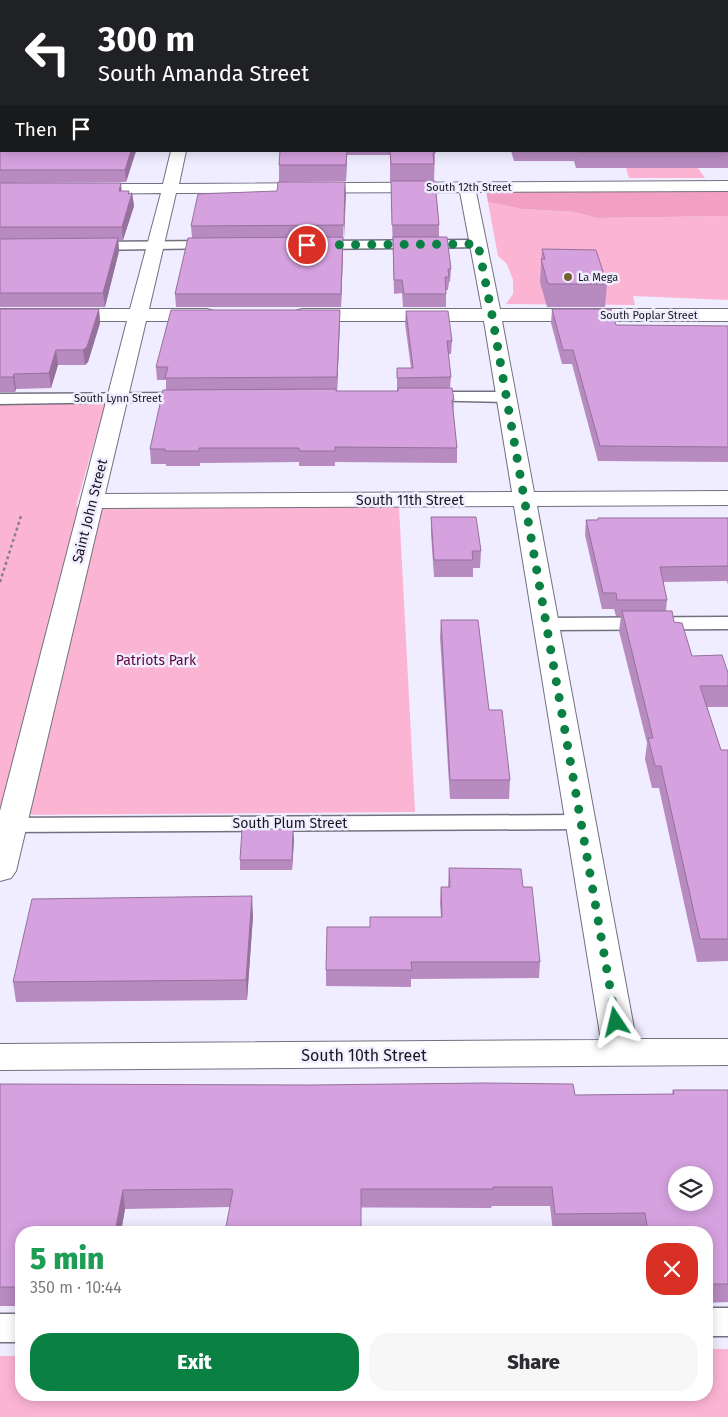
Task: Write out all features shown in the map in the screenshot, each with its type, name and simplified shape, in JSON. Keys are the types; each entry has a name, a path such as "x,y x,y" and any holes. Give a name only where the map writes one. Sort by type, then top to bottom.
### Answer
{"street":[{"name":"Saint John Street","path":"0,871 6,825 92,501 179,152"},
{"name":"South 12th Street","path":"70,189 728,186"},
{"path":"467,187 492,315 621,1052"},
{"path":"0,315 227,315"},
{"name":"South Poplar Street","path":"286,315 728,315"},
{"name":"South 11th Street","path":"92,501 728,498"},
{"name":"South 10th Street","path":"0,1057 728,1052"}],"lane":[{"path":"302,245 478,244"},
{"path":"78,246 224,245"},
{"path":"407,397 506,397"},
{"name":"South Lynn Street","path":"0,399 207,398"},
{"path":"546,624 728,623"},
{"name":"South Plum Street","path":"6,825 581,822"},
{"path":"713,1322 728,1322"},
{"path":"0,1328 15,1328"}],"path":[{"path":"0,582 21,516"}],"green space":[{"path":"685,166 686,168 698,168 705,178 629,178 626,168"},
{"path":"488,202 522,209 575,212 596,218 728,216 728,300 633,296 635,305 506,304 513,294 513,280 507,264 498,256"},
{"name":"Patriots Park","path":"106,401 76,506 399,506 415,812 0,815 0,402"},
{"path":"713,1349 728,1349 728,1417 0,1417 0,1356 15,1356 15,1401 713,1401"}],"shaded area":[{"path":"486,191 728,191 728,216 596,218 575,212 522,209 488,202"}],"building":[{"path":"0,152 131,152 125,170 0,170"},
{"path":"280,152 347,152 346,165 279,165"},
{"path":"390,152 435,152 433,153 434,164 391,164"},
{"path":"391,181 435,181 439,225 392,225"},
{"path":"278,182 345,182 344,225 191,226 198,194 277,191"},
{"path":"0,183 121,183 119,191 129,191 128,194 132,193 122,227 0,227"},
{"path":"343,237 341,294 175,294 188,238"},
{"path":"393,237 447,237 451,269 448,269 449,277 445,277 446,294 404,294 402,280 394,280"},
{"path":"118,238 103,293 0,293 0,239"},
{"path":"542,249 596,250 607,284 548,284 541,259 545,259"},
{"path":"0,309 99,309 87,347 83,350 56,350 49,373 14,374 13,377 0,377"},
{"path":"552,309 611,309 616,325 728,326 728,447 600,446 573,350 563,350"},
{"path":"171,310 340,310 337,377 165,378 168,367 156,367"},
{"path":"406,311 448,311 452,341 447,341 451,377 397,378 397,368 413,368"},
{"path":"398,388 452,388 457,448 335,447 335,451 299,451 299,448 199,448 199,451 150,449 163,390 336,389 336,391 398,391"},
{"path":"431,517 476,517 481,551 472,551 473,560 434,560"},
{"path":"598,518 728,518 728,566 660,567 667,600 617,600 616,593 603,593 586,520 598,520"},
{"path":"622,611 672,611 674,622 682,623 692,656 722,655 728,673 728,686 700,686 721,750 728,750 728,939 700,939 661,766 655,766 648,738 653,738"},
{"path":"441,620 478,620 489,710 502,710 510,780 450,780"},
{"path":"242,829 293,829 292,860 240,860"},
{"path":"449,868 521,869 523,887 532,887 540,962 411,962 412,970 326,970 327,927 370,927 370,917 442,917 441,887 450,887"},
{"path":"252,896 246,980 13,982 32,899"},
{"path":"0,1084 573,1084 575,1095 674,1094 673,1090 728,1090 728,1284 713,1284 713,1226 647,1226 645,1213 555,1214 552,1187 493,1187 493,1189 361,1189 361,1226 226,1226 233,1190 123,1190 116,1226 15,1226 15,1287 0,1287"}],"place":[{"name":"La Mega","path":"568,277"}],"route":[{"path":"307,245 478,244 616,1022"}]}
